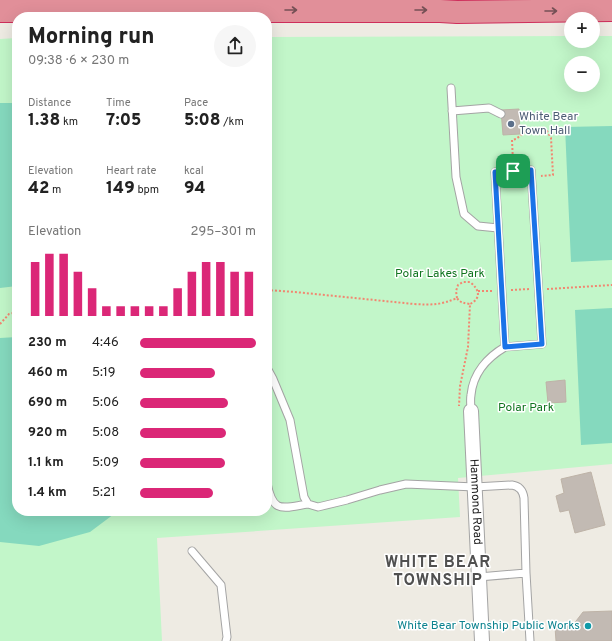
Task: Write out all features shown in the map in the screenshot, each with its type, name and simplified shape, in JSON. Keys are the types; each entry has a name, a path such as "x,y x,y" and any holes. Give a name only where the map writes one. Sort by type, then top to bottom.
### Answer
{"highway":[{"path":"0,11 440,10 457,12 612,10"}],"street":[{"name":"Hammond Road","path":"465,410 475,488 482,641"}],"lane":[{"path":"451,88 456,177 464,214 478,226 498,228"},
{"path":"452,111 490,108 501,114"},
{"path":"465,410 476,376 481,367 497,352 505,347 542,344 531,170 495,172 505,347"},
{"path":"272,377 290,420 304,497 308,504"},
{"path":"272,501 277,506 282,507 308,504 318,507 406,484 475,488 516,486 523,494 530,641"},
{"path":"192,551 221,585 227,637 226,641"},
{"path":"479,577 526,573"}],"path":[{"path":"513,171 512,140 525,132 534,129 544,129 551,138 553,175 531,176"},
{"path":"463,282 470,282 476,286 478,291 478,298 470,304 463,303 457,298 456,291 458,285 463,282"},
{"path":"272,290 430,305 446,303 457,298"},
{"path":"465,410 458,401 468,347 470,304"},
{"path":"0,324 9,314 12,313"}],"green space":[{"name":"Polar Lakes Park","path":"564,36 564,48 600,48 600,36 612,36 612,464 458,478 460,517 157,538 162,641 0,641 0,39 12,38 12,516 272,516 272,37"},
{"path":"0,103 12,103 12,287 0,288"},
{"path":"612,126 612,260 571,262 565,127"},
{"path":"612,308 612,443 581,445 575,310"},
{"path":"12,337 12,516 111,516 90,532 39,546 0,542 0,338"}],"building":[{"name":"White Bear Town Hall","path":"519,109 520,134 503,135 501,110"},
{"path":"565,380 566,402 548,403 546,382"},
{"path":"591,472 605,525 575,533 569,510 560,512 556,496 564,493 561,479"},
{"name":"White Bear Township Public Works","path":"612,611 612,641 556,641 555,627 573,625 583,612"}],"place":[{"name":"White Bear Town Hall","path":"511,124"},
{"name":"White Bear Township Public Works","path":"588,626"}],"district":[{"name":"WHITE BEAR TOWNSHIP","path":"438,572"}],"route":[{"path":"531,170 542,344 505,347 495,172 513,171 531,170"}],"park label":[{"name":"Polar Park","path":"526,408"}]}
